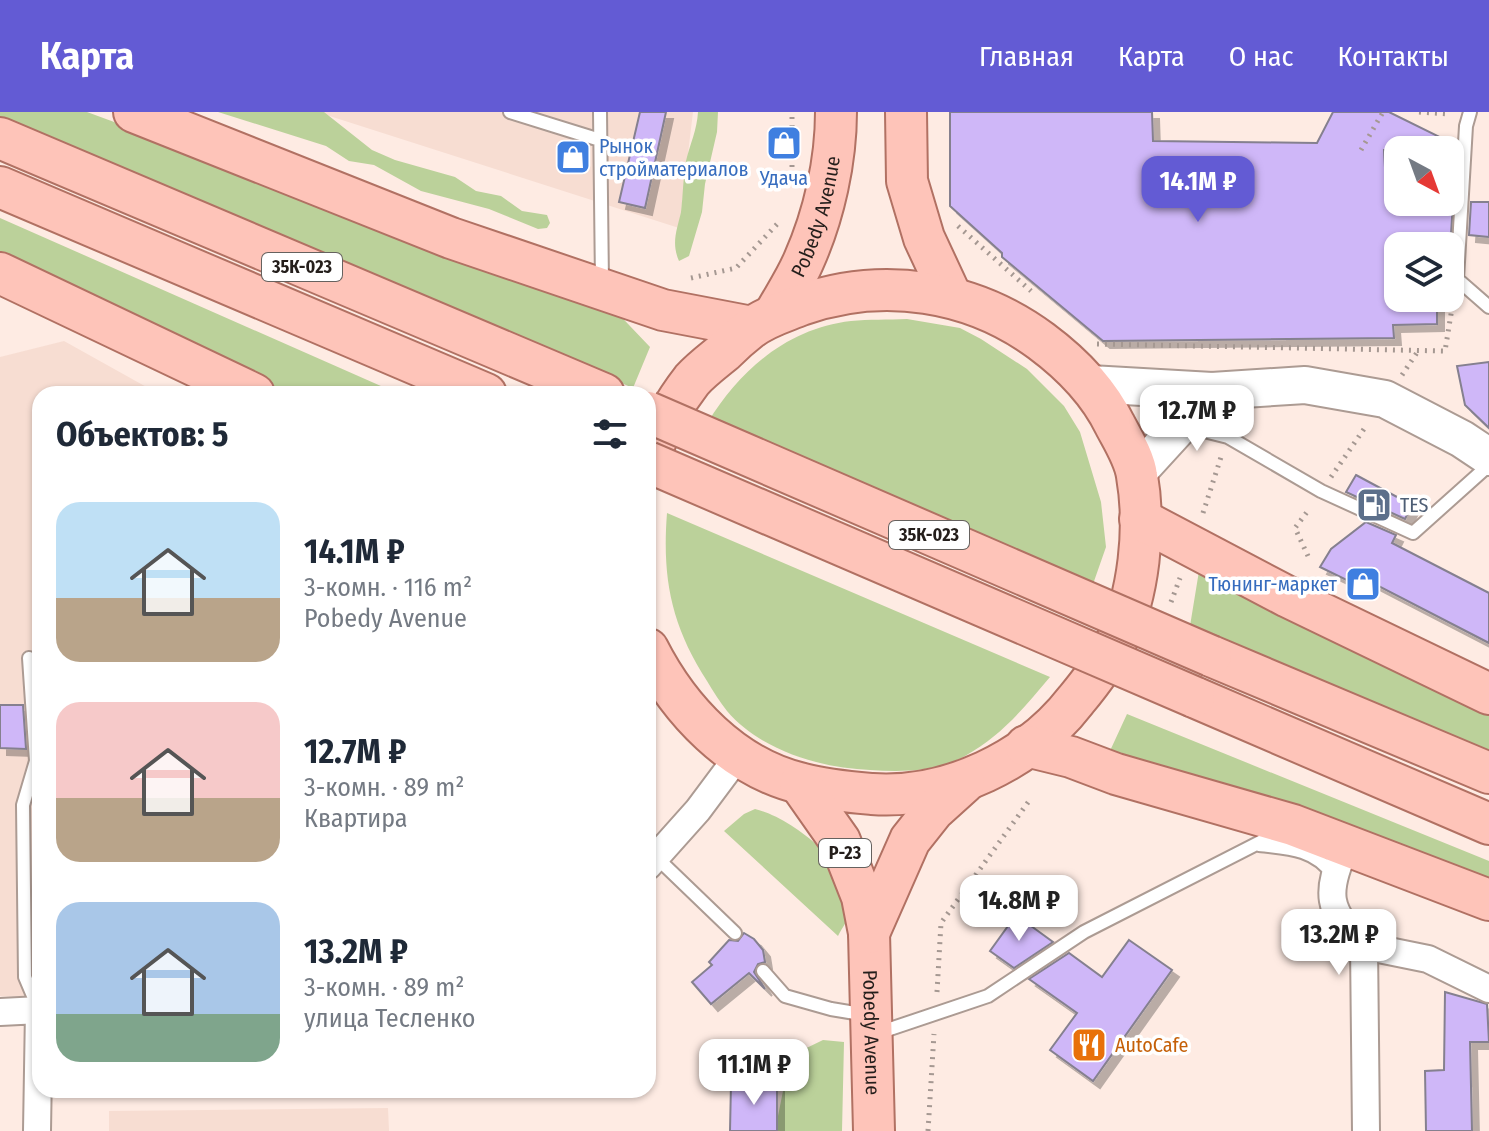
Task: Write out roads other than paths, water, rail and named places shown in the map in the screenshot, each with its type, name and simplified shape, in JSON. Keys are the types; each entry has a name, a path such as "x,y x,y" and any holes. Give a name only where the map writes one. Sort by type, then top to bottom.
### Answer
{"main road":[{"path":"134,112 451,238 602,291 663,310 763,321"},
{"name":"Pobedy Avenue","path":"763,321 804,260 824,204 836,132 836,112"},
{"path":"906,112 907,181 924,238 951,296"},
{"name":"35К-023","path":"0,138 585,386"},
{"name":"35К-023","path":"0,187 467,386"},
{"path":"0,273 237,386"},
{"path":"656,439 693,379 763,321 831,295 891,288 951,296 1018,324 1061,356 1090,384 1108,410 1137,473 1140,519 1137,570 1127,613 1102,667 1070,708 1026,746 967,781 940,790 892,795 844,792 800,784 739,755 701,724 665,682 656,665"},
{"name":"35К-023","path":"656,415 1489,773"},
{"name":"35К-023","path":"656,464 1489,824"},
{"path":"1140,519 1288,597 1489,694"},
{"path":"1026,746 1293,825 1339,860 1489,900"},
{"name":"Pobedy Avenue","path":"869,933 910,840 933,811 967,781"},
{"name":"Pobedy Avenue","path":"800,784 840,841 862,897 869,933 874,1131"}],"street":[{"path":"1090,384 1212,391 1305,385 1385,399 1462,439 1489,457"},
{"path":"1137,473 1212,391"},
{"path":"656,857 698,810 739,755"},
{"path":"1339,860 1332,901 1345,928 1364,946 1428,959 1489,989"},
{"path":"1364,946 1366,1131"},
{"path":"0,1012 32,1010"},
{"path":"37,1131 38,1098"}],"lane":[{"path":"510,112 600,140"},
{"path":"600,112 602,291"},
{"path":"1469,113 1457,279 1489,307"},
{"path":"1181,426 1228,437 1321,491 1413,533 1489,465"},
{"path":"29,658 32,692"},
{"path":"32,779 23,805 25,977 32,992"},
{"path":"763,971 785,996 872,1025 935,1014 988,996 1084,932 1293,825"},
{"path":"1259,845 1339,860"},
{"path":"656,864 735,933"}],"place":[{"name":"Удача","path":"784,143"},
{"name":"Рынок стройматериалов","path":"573,157"},
{"name":"TES","path":"1374,505"},
{"name":"Тюнинг-маркет","path":"1363,584"},
{"name":"AutoCafe","path":"1089,1045"}]}
